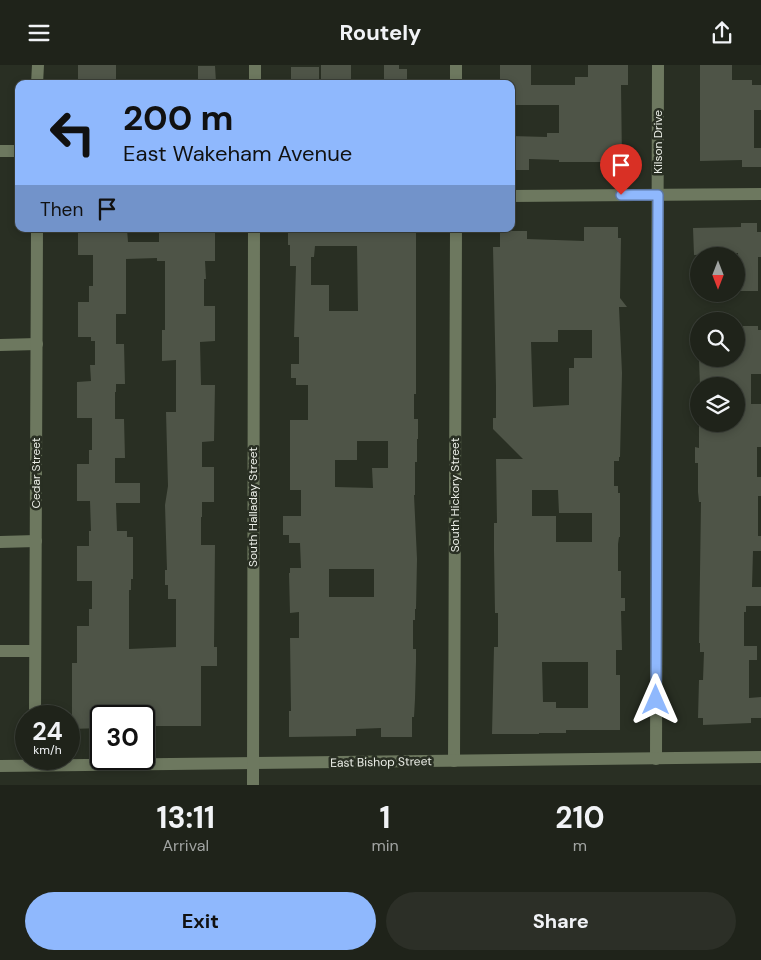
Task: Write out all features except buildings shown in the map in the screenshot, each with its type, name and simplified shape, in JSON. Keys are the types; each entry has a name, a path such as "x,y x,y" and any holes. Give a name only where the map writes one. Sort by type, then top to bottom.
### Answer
{"street":[{"path":"38,65 38,80"},
{"path":"255,65 255,80"},
{"path":"456,65 456,80"},
{"name":"Kilson Drive","path":"656,759 658,65"},
{"path":"0,151 15,151"},
{"path":"515,196 761,195"},
{"name":"Cedar Street","path":"35,705 37,232"},
{"name":"South Halladay Street","path":"253,785 254,232"},
{"name":"South Hickory Street","path":"454,761 456,232"},
{"path":"0,345 36,344"},
{"path":"0,541 36,541"},
{"path":"0,651 35,651"},
{"name":"East Bishop Street","path":"80,762 253,763 761,757"},
{"name":"East Bishop Street","path":"0,766 15,764"}],"route":[{"path":"621,195 658,195 656,700"}]}
